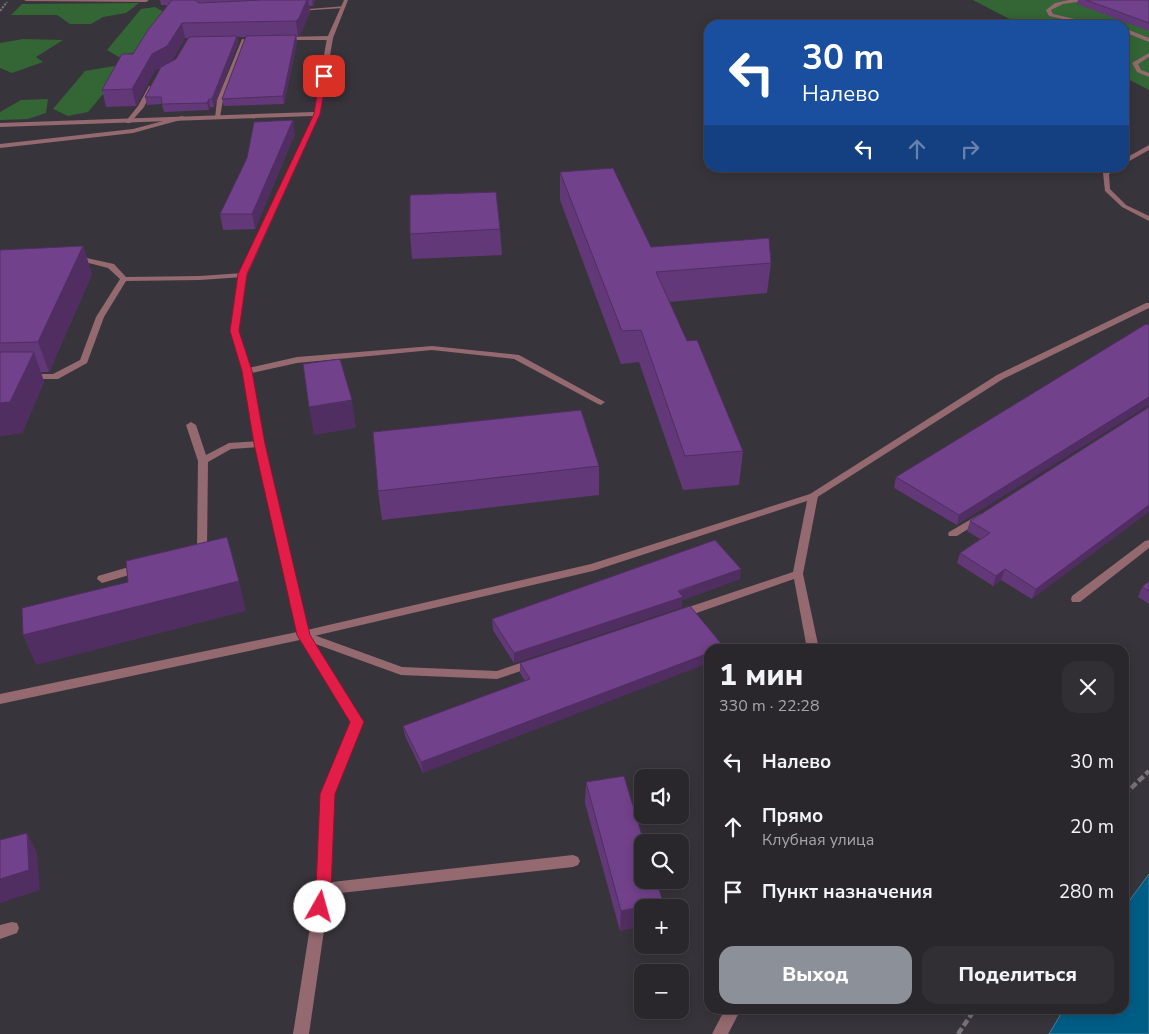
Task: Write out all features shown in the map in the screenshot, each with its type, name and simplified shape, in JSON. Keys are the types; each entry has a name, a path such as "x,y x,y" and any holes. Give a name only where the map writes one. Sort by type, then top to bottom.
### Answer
{"street":[{"path":"26,0 146,1"},
{"path":"1074,20 1051,15 1048,10 1060,3 1089,0"},
{"path":"293,10 345,4"},
{"path":"301,1034 323,889 327,794 357,722 304,635 260,444 247,371 234,331 243,274 317,114 330,38 345,4"},
{"path":"1129,31 1149,40"},
{"path":"1141,35 1149,34"},
{"path":"273,39 330,38"},
{"path":"237,40 254,39"},
{"path":"217,117 220,100 244,40"},
{"path":"1149,55 1134,63 1139,71 1149,75"},
{"path":"128,122 142,107 155,80"},
{"path":"0,125 317,114"},
{"path":"0,146 133,131 182,118"},
{"path":"1129,159 1149,147"},
{"path":"1108,172 1106,173 1107,190 1124,206 1149,219"},
{"path":"68,258 78,257 111,266 124,279 200,278 243,274"},
{"path":"18,377 55,377 84,361 100,317 124,279"},
{"path":"0,699 304,635 593,567 813,496 1000,377 1149,305"},
{"path":"247,371 297,360 432,348 516,357 601,402"},
{"path":"184,556 202,550 203,462 191,425"},
{"path":"203,462 229,446 260,444"},
{"path":"812,644 798,574 813,496"},
{"path":"953,534 987,513"},
{"path":"1076,599 1149,543"},
{"path":"102,579 148,566"},
{"path":"667,618 798,574"},
{"path":"304,635 401,671 497,675 544,659"},
{"path":"323,889 573,860"},
{"path":"720,1034 730,1014"}],"path":[{"path":"0,11 9,0"},
{"path":"1129,790 1149,771"},
{"path":"958,1034 972,1014"}],"green space":[{"path":"973,0 1149,0 1149,90 1129,80 1129,20 1011,20"},
{"path":"139,3 126,13 103,17 91,24 70,24 57,15 11,15 22,4"},
{"path":"155,7 166,13 141,50 119,57 107,50 141,9"},
{"path":"23,39 63,40 36,57 43,62 12,73 0,68 0,43"},
{"path":"114,66 120,74 88,112 68,116 53,109 85,71"},
{"path":"48,99 46,113 28,119 0,120 0,112 21,100"}],"water":[{"path":"1149,874 1149,1034 1049,1034 1061,1014 1129,1014 1129,901"}],"building":[{"path":"172,0 195,0 199,3 307,0 296,21 182,23 167,46 152,54 132,89 102,90 122,54 133,54 148,30"},
{"path":"1086,0 1149,0 1149,23"},
{"path":"296,35 283,96 222,99 246,36"},
{"path":"237,36 212,99 209,99 207,103 162,104 161,97 145,97 161,67 176,59 189,37"},
{"path":"293,120 252,214 220,214 247,158 254,122"},
{"path":"613,168 651,247 769,238 771,263 656,272 687,341 697,340 743,451 685,456 641,330 622,331 560,172"},
{"path":"496,192 500,229 410,234 410,195"},
{"path":"83,246 38,342 0,343 0,250"},
{"path":"1146,324 1149,325 1149,397 959,515 896,477"},
{"path":"0,352 34,352 10,402 0,403"},
{"path":"340,359 352,400 309,407 303,364"},
{"path":"1149,407 1149,505 1036,589 1005,569 996,576 960,553 990,533 970,521"},
{"path":"581,410 599,466 378,491 373,432"},
{"path":"227,537 239,581 23,635 22,608 128,582 126,561"},
{"path":"715,540 741,569 678,591 683,597 514,653 492,619"},
{"path":"1149,581 1149,591 1142,587"},
{"path":"690,606 722,644 704,644 704,655 421,762 403,726 530,679 520,663"},
{"path":"624,776 634,809 634,824 639,824 642,834 634,834 634,889 659,889 662,899 634,899 634,908 621,911 586,782"},
{"path":"27,833 29,870 0,879 0,840"}],"route":[{"path":"320,907 323,889 327,794 357,722 304,635 260,444 247,371 234,331 243,274 317,114 324,76"}]}
